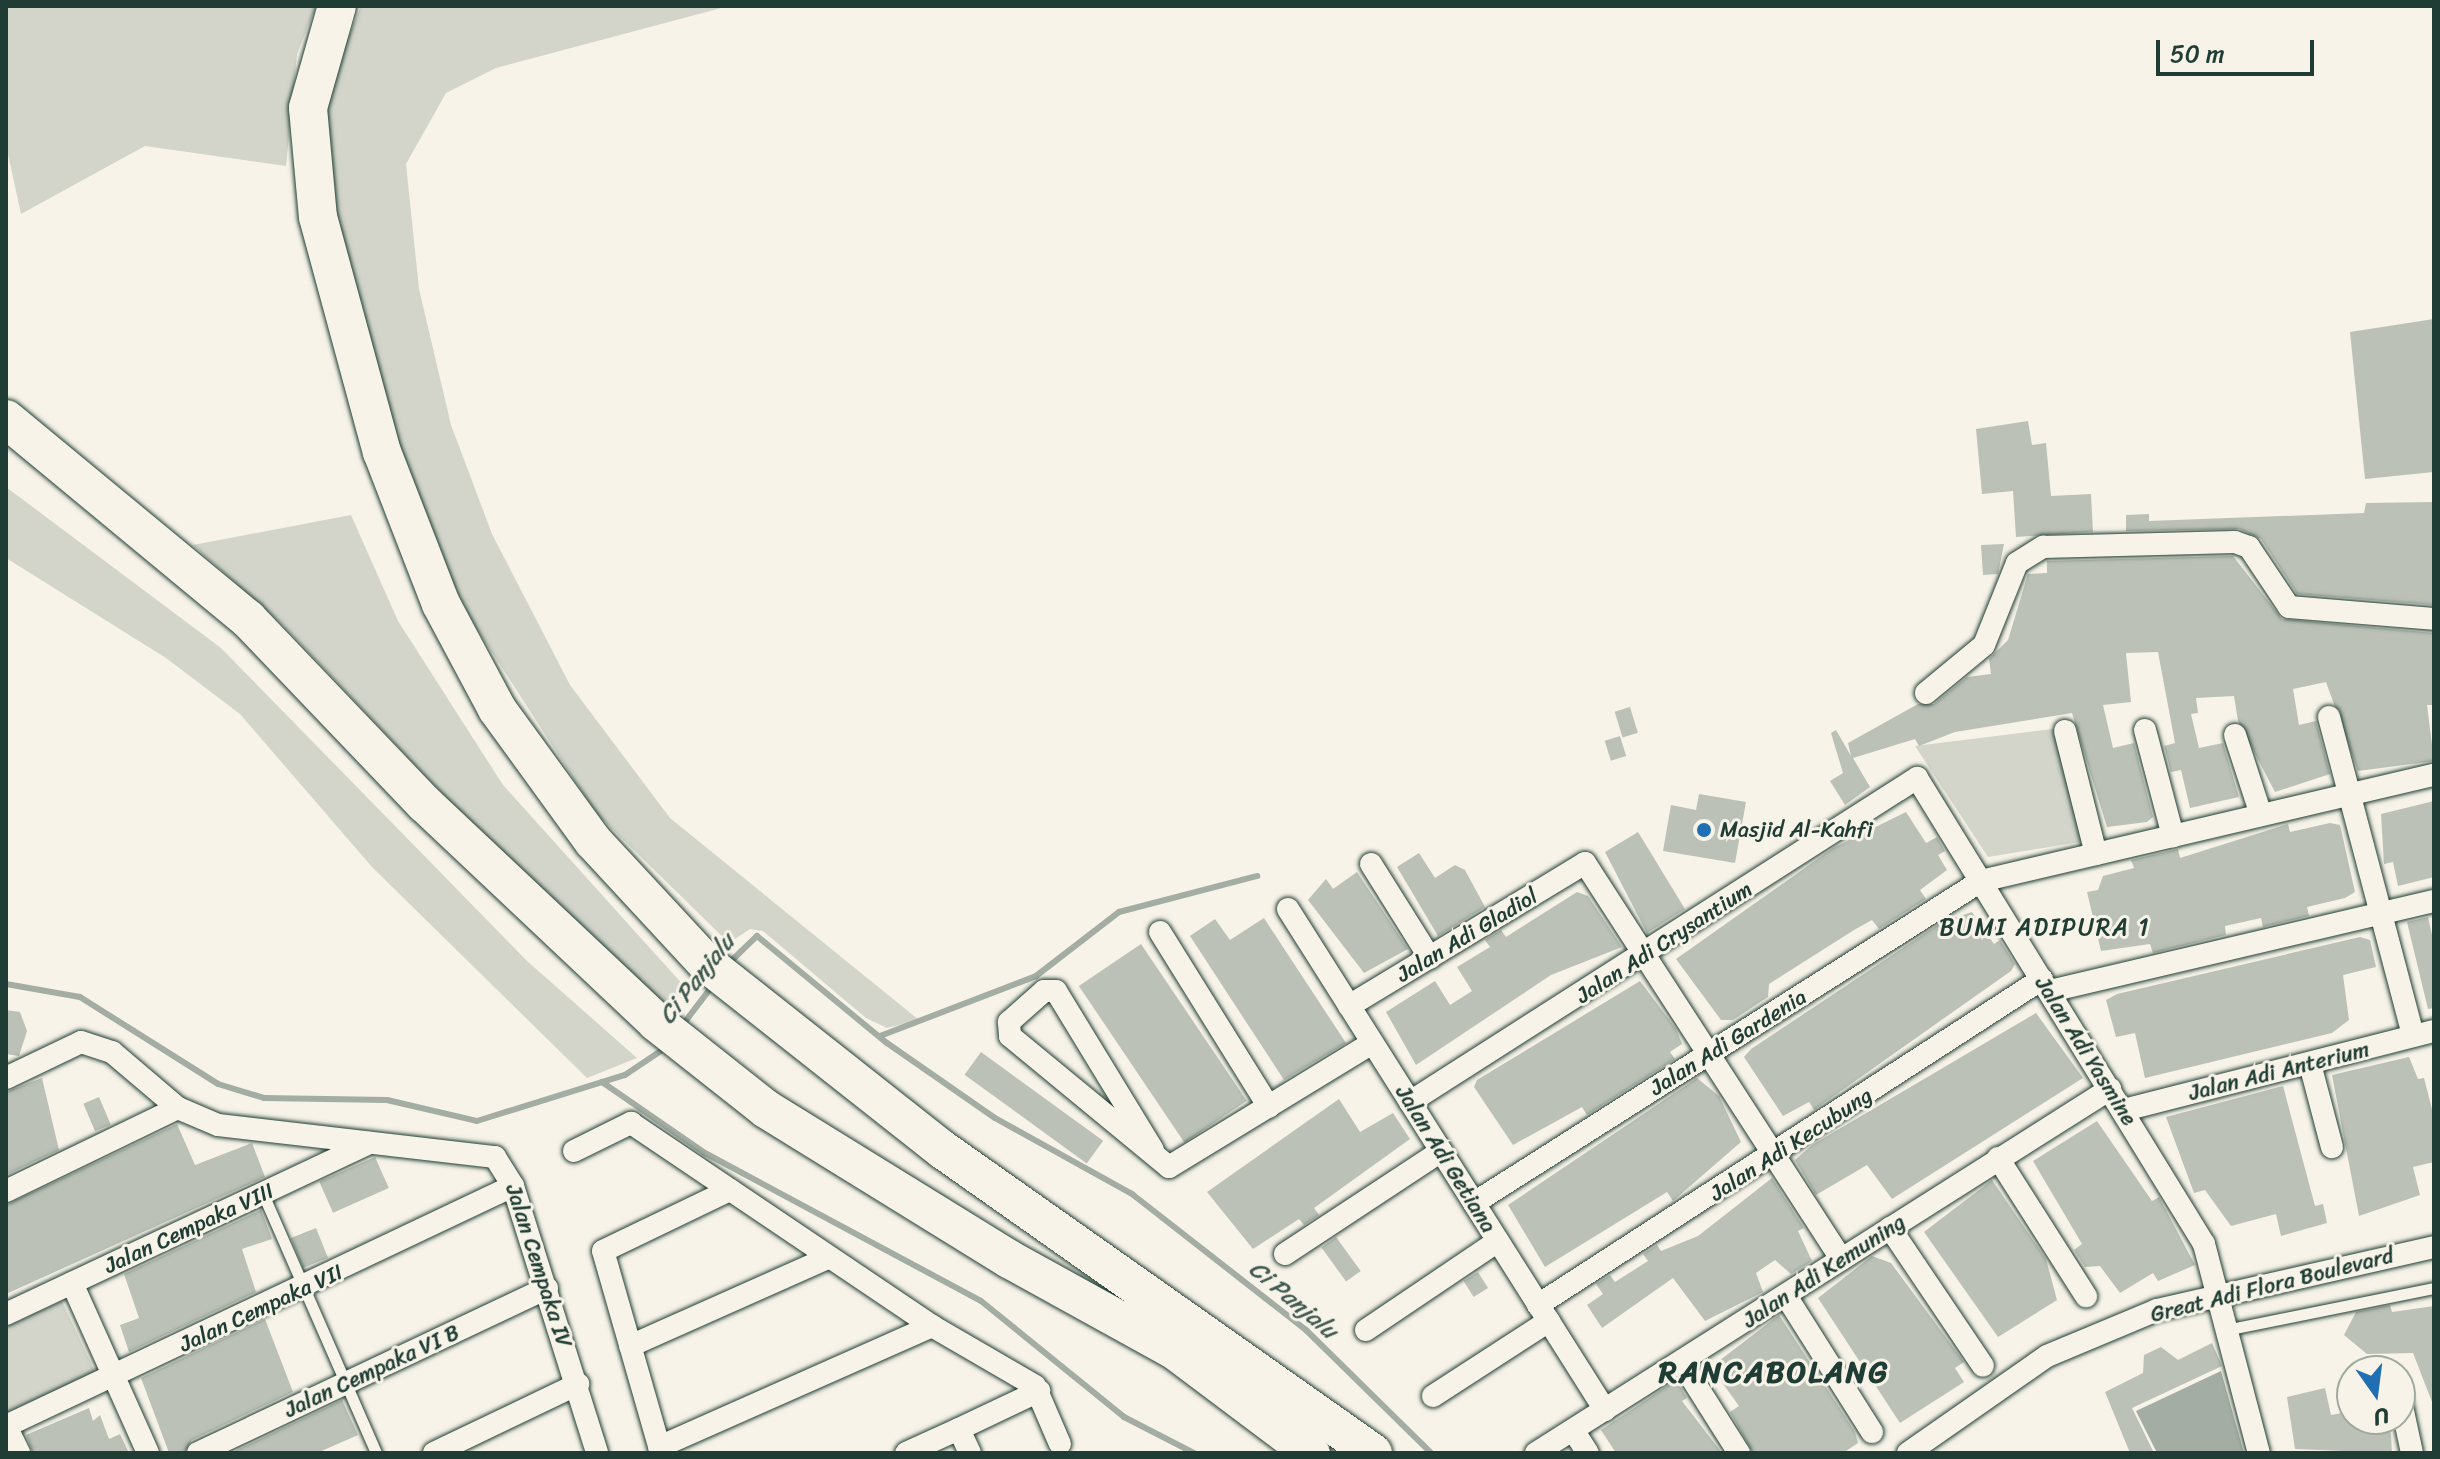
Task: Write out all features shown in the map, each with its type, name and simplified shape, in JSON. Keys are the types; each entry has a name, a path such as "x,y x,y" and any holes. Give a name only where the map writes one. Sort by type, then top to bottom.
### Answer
{"highway":[{"path":"337,6 308,108 318,217 382,452 447,618 497,709 593,841 706,963 943,1150 1373,1453"},
{"path":"6,419 248,619 425,804 656,1022 766,1109 1009,1259 1174,1350 1311,1453"}],"street":[{"path":"1926,693 1984,645 2017,563 2043,547 2235,542 2249,547 2289,607 2434,619"},
{"path":"2329,717 2384,911 2428,1037"},
{"path":"2145,730 2173,836"},
{"path":"2065,731 2096,854"},
{"path":"2235,735 2261,815"},
{"name":"Jalan Adi Gardenia","path":"1474,1203 1981,881 2434,775"},
{"name":"Jalan Adi Yasmine","path":"1917,778 2204,1244 2238,1359 2259,1453"},
{"name":"Jalan Adi Crysantium","path":"1410,1102 1645,956 1917,778"},
{"name":"Jalan Adi Gladiol","path":"1349,1006 1585,863 1645,956"},
{"path":"1371,864 1430,958"},
{"name":"Jalan Adi Kecubung","path":"1433,1396 1544,1313 1774,1156 2046,985 2434,901"},
{"name":"Jalan Adi Getiana","path":"1288,909 1605,1410"},
{"path":"1160,932 1269,1107"},
{"path":"1645,956 1841,1259"},
{"path":"1153,1150 1056,991 1044,991 1009,1022 1010,1036 1153,1150 1169,1167 1372,1043"},
{"name":"Jalan Adi Anterium","path":"2124,1110 2428,1037"},
{"path":"6,1078 81,1042 112,1052 178,1108 237,1129 371,1142"},
{"path":"2310,1064 2332,1147"},
{"name":"Jalan Adi Kemuning","path":"1536,1453 2110,1089"},
{"path":"6,1191 178,1108"},
{"path":"574,1151 631,1123 828,1258 1039,1391 1060,1444"},
{"name":"Jalan Cempaka IV","path":"371,1142 495,1157 513,1186 578,1384 597,1453"},
{"name":"Jalan Cempaka VIII","path":"6,1314 371,1142"},
{"path":"1285,1254 1441,1151"},
{"path":"1998,1158 2086,1296"},
{"name":"Jalan Cempaka VII","path":"6,1426 301,1292 513,1186"},
{"path":"730,1190 603,1251 660,1450 932,1326"},
{"path":"1890,1228 1983,1366"},
{"path":"1366,1330 1498,1241"},
{"name":"Great Adi Flora Boulevard","path":"1908,1453 2047,1356 2157,1310 2434,1247"},
{"path":"630,1346 828,1258"},
{"path":"72,1283 148,1453"},
{"name":"Jalan Cempaka VI B","path":"198,1453 547,1288"},
{"path":"1786,1296 1872,1432"},
{"path":"1682,1363 1739,1453"},
{"path":"434,1453 578,1384"},
{"path":"906,1453 1039,1391"},
{"path":"6,1426 19,1453"},
{"path":"959,1429 970,1453"},
{"path":"1573,1430 1588,1453"}],"lane":[{"path":"263,1194 301,1292 376,1453"},
{"path":"2230,1329 2434,1288"}],"shaded area":[{"path":"6,6 316,6 297,54 286,166 145,146 21,214 6,145"},
{"path":"361,6 729,6 496,68 446,93 406,164 419,289 451,425 492,534 570,685 670,818 919,1020 887,1028 866,1018 763,931 750,929 729,943 596,813 475,626 431,541 381,396 328,179 327,91"},
{"path":"6,487 221,648 527,961 637,1058 587,1078 372,867 240,714 166,658 6,558"},
{"path":"351,515 398,621 503,785 685,987 667,1012 521,877 283,625 193,545"},
{"path":"2069,727 2092,840 1988,857 1915,746"},
{"path":"62,1301 95,1372 6,1413 6,1327"},
{"path":"2221,1371 2244,1453 2157,1453 2136,1411"}],"building":[{"path":"2434,319 2434,472 2365,479 2350,332"},
{"path":"2028,421 2032,445 2046,443 2051,496 2091,494 2093,532 2016,537 2013,491 1982,494 1976,429"},
{"path":"2434,502 2434,605 2297,594 2261,539 2239,529 2126,531 2126,515 2149,514 2149,521 2364,513 2366,503"},
{"path":"2004,544 1998,574 1983,575 1981,545"},
{"path":"2233,556 2282,619 2434,633 2434,705 2427,705 2434,761 2358,771 2326,682 2293,689 2299,725 2316,721 2330,774 2275,792 2238,721 2234,696 2196,698 2198,713 2191,714 2199,748 2223,743 2239,797 2190,808 2181,770 2171,772 2164,746 2175,743 2158,652 2126,653 2131,702 2103,705 2113,748 2134,743 2153,817 2147,822 2107,827 2072,713 1955,732 1919,746 1915,739 1853,758 1870,787 1845,805 1830,781 1843,773 1831,733 1836,730 1851,756 1848,743 1918,704 1934,704 1967,677 1991,674 1989,659 2008,640 2028,574 2047,573 2047,561"},
{"path":"1630,707 1638,733 1623,737 1615,712"},
{"path":"1620,736 1626,756 1611,761 1605,741"},
{"name":"Masjid Al-Kahfi","path":"1699,794 1746,802 1735,863 1663,851 1671,805 1696,810"},
{"path":"2434,801 2434,877 2398,886 2393,862 2384,864 2381,814"},
{"path":"1906,812 1926,843 1937,837 1945,851 1938,855 1947,870 1920,890 1926,899 1879,929 1872,920 1854,930 1769,984 1768,997 1733,1020 1721,1020 1676,959 1833,848"},
{"path":"2330,823 2340,825 2355,892 2345,898 2307,907 2309,916 2263,927 2261,918 2225,926 2226,935 2153,953 2150,944 2101,951 2087,892 2098,890 2103,876 2134,868 2131,860 2178,849 2180,858 2288,824 2290,832"},
{"path":"1638,832 1685,909 1647,933 1605,852"},
{"path":"1419,853 1435,878 1455,865 1465,870 1485,907 1438,936 1397,867"},
{"path":"1357,872 1408,949 1364,973 1308,900 1326,879 1333,889"},
{"path":"1577,892 1588,896 1622,947 1551,975 1416,1065 1386,1012 1435,981 1450,1005 1472,991 1457,967 1490,947 1485,940 1501,930 1506,937"},
{"path":"1972,912 1994,944 2000,940 2015,964 2011,971 1814,1110 1809,1102 1783,1116 1744,1057 1751,1049 1942,922"},
{"path":"2428,917 2434,944 2434,1008 2428,1009 2407,922"},
{"path":"1264,918 1346,1043 1284,1080 1190,936 1215,919 1230,940"},
{"path":"2360,937 2370,940 2376,967 2343,975 2349,1020 2332,1033 2145,1078 2135,1033 2116,1037 2106,1000 2117,994"},
{"path":"1141,944 1247,1101 1185,1143 1079,986"},
{"path":"1640,981 1676,1029 1682,1044 1670,1052 1675,1059 1587,1115 1582,1107 1513,1145 1474,1087 1477,1080"},
{"path":"6,1010 20,1012 27,1031 19,1056 6,1054"},
{"path":"2036,1013 2083,1078 1892,1199 1867,1165 1816,1195 1795,1160 1812,1145"},
{"path":"981,1052 1103,1141 1087,1163 965,1075"},
{"path":"2409,1057 2418,1079 2424,1078 2434,1117 2434,1162 2413,1167 2420,1195 2359,1216 2332,1075"},
{"path":"42,1078 59,1150 6,1175 6,1092"},
{"path":"1697,1078 1719,1096 1741,1142 1673,1201 1667,1192 1545,1267 1508,1205"},
{"path":"2283,1086 2315,1206 2323,1204 2327,1223 2281,1236 2276,1214 2231,1226 2205,1190 2194,1193 2166,1117"},
{"path":"99,1097 111,1125 95,1131 83,1104"},
{"path":"1339,1099 1360,1132 1393,1113 1410,1139 1314,1208 1319,1215 1304,1225 1299,1219 1253,1249 1207,1192"},
{"path":"2097,1121 2152,1201 2159,1197 2195,1265 2158,1281 2153,1273 2120,1293 2100,1266 2085,1267 2074,1250 2082,1244 2033,1161"},
{"path":"177,1124 195,1165 252,1143 265,1177 6,1294 6,1205"},
{"path":"375,1157 389,1188 333,1213 319,1182"},
{"path":"1772,1178 1804,1228 1798,1231 1812,1261 1791,1274 1775,1260 1756,1273 1763,1292 1705,1321 1673,1278 1602,1328 1587,1305 1603,1294 1596,1284 1610,1275 1615,1282 1648,1261 1643,1254 1657,1245 1661,1251 1698,1236"},
{"path":"1992,1180 2046,1259 2057,1300 1998,1337 1924,1232"},
{"path":"261,1210 272,1239 242,1249 256,1292 129,1352 120,1325 139,1318 124,1274"},
{"path":"316,1228 328,1258 303,1268 291,1238"},
{"path":"1336,1237 1361,1271 1346,1282 1321,1248"},
{"path":"1872,1256 1891,1263 1964,1362 1955,1368 1964,1382 1900,1423 1818,1298"},
{"path":"1478,1272 1488,1288 1474,1297 1464,1281"},
{"path":"2390,1305 2392,1312 2434,1306 2434,1407 2416,1355 2367,1354 2344,1335 2356,1312"},
{"path":"1779,1315 1855,1432 1858,1443 1843,1453 1753,1453 1730,1412 1739,1406 1711,1367"},
{"path":"265,1319 293,1392 192,1440 184,1453 169,1453 141,1378"},
{"path":"2212,1343 2222,1366 2132,1408 2154,1453 2130,1453 2105,1392 2143,1373 2144,1355 2161,1347 2178,1360"},
{"path":"1676,1380 1687,1398 1682,1401 1722,1453 1616,1453 1601,1430"},
{"path":"2325,1388 2331,1415 2336,1414 2336,1435 2391,1435 2392,1453 2295,1449 2287,1397"},
{"path":"342,1400 358,1435 317,1453 231,1453"},
{"path":"89,1408 93,1421 100,1415 109,1439 120,1434 129,1453 33,1453 26,1435"}],"waterway":[{"path":"880,1036 1036,976 1119,912 1257,876"},
{"name":"Ci Panjalu","path":"729,963 757,936 887,1043 995,1118 1132,1194 1306,1330 1431,1453"},
{"name":"Ci Panjalu","path":"6,984 80,997 218,1084 264,1098 387,1100 477,1121 625,1075 668,1046"},
{"name":"Ci Panjalu","path":"681,1027 713,985"},
{"path":"602,1082 705,1153 981,1301 1124,1417 1194,1453"}],"place":[{"name":"Masjid Al-Kahfi","path":"1704,830"}],"district":[{"name":"BUMI ADIPURA 1","path":"2045,928"},
{"name":"RANCABOLANG","path":"1774,1372"}]}
